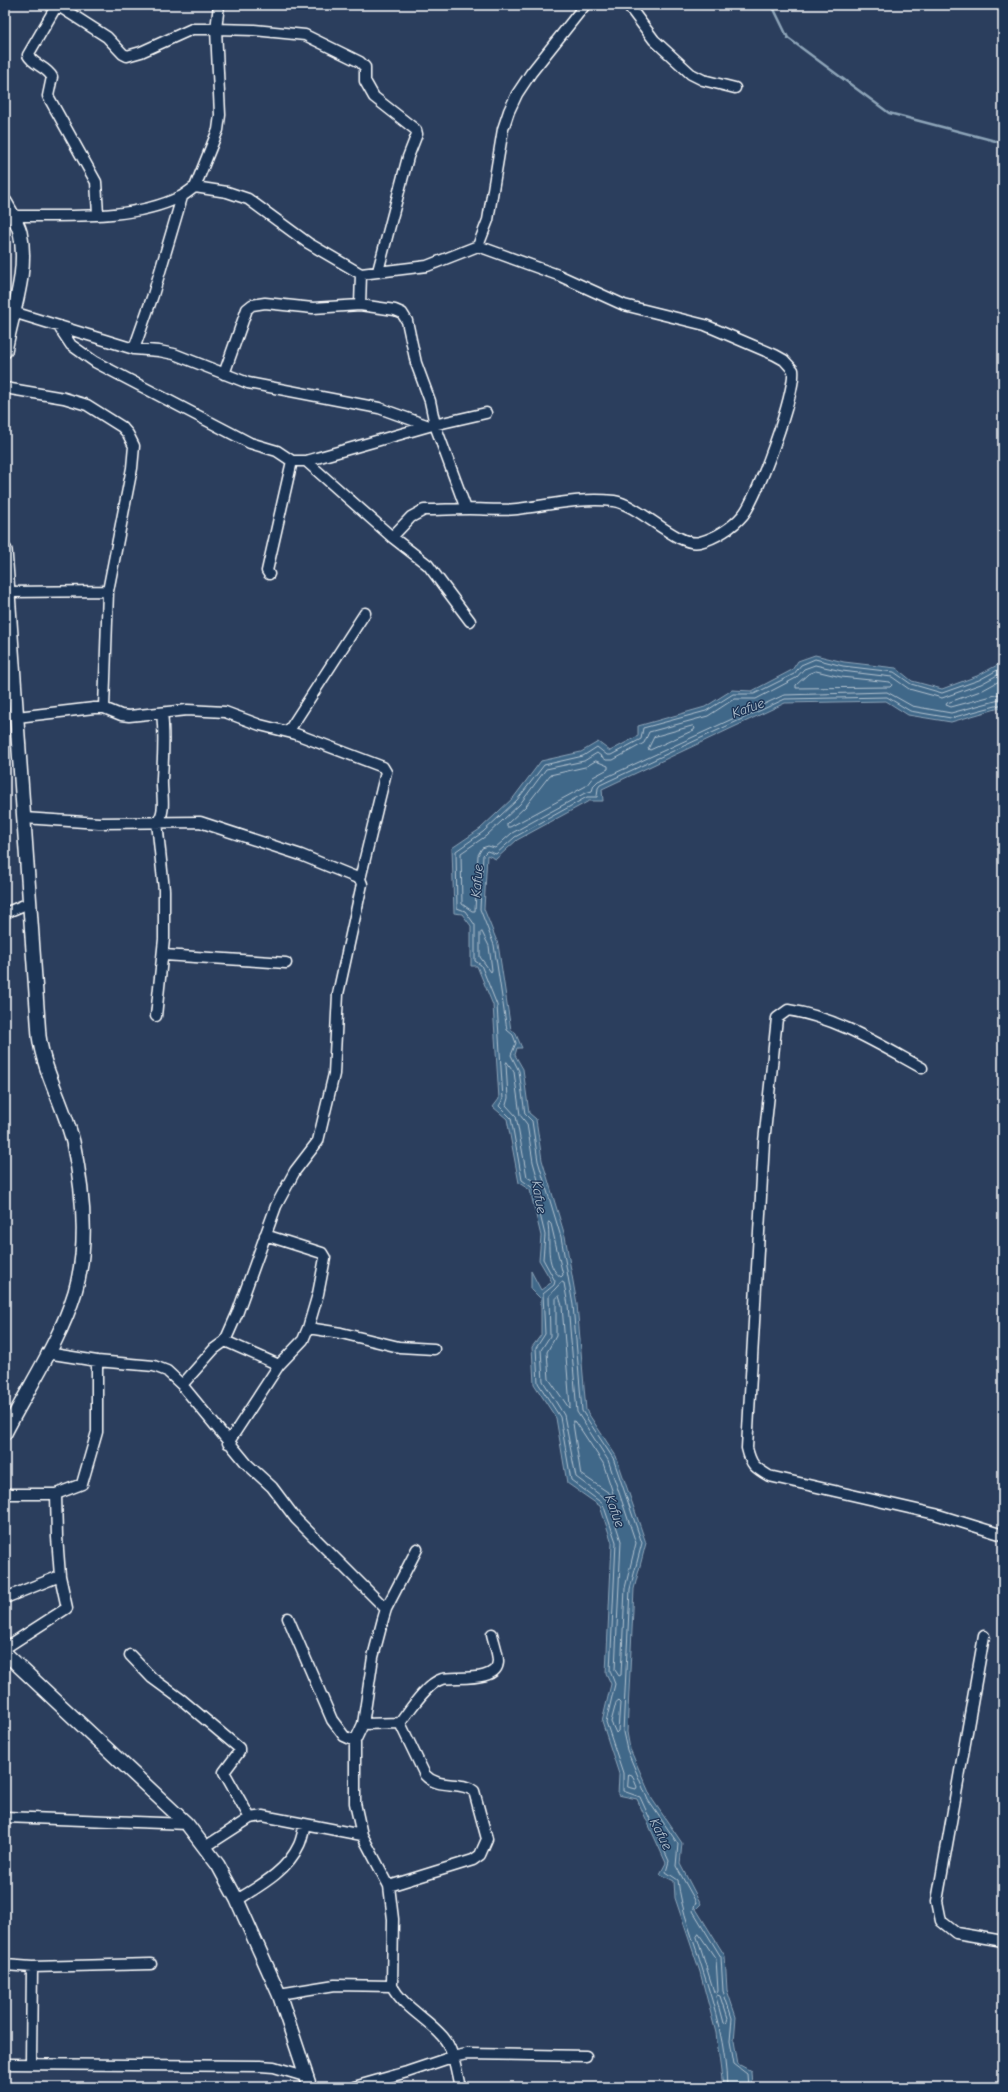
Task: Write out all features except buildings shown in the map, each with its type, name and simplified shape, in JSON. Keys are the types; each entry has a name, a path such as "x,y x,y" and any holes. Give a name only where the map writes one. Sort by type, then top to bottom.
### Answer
{"street":[{"path":"98,214 96,182 48,96 52,77 48,72 30,59 28,55 57,5 107,37 122,54 127,56 141,52 192,29 254,30 298,34 311,37 360,62 365,67 365,81 374,97 416,130 417,134 408,156 399,198 378,271"},
{"path":"13,216 98,214 150,207 182,197 195,187 212,150 218,130 220,115 216,29 219,5"},
{"path":"478,246 488,220 503,129 509,111 517,94 531,73 585,5"},
{"path":"628,5 654,40 691,74 703,80 735,88"},
{"path":"195,187 227,192 248,199 308,243 360,274 427,266 478,246 558,275 624,305 705,325 767,350 791,366 794,374 784,416 753,497 743,514 732,525 714,537 700,542 689,542 634,509 615,501 593,500 515,509 466,509 418,512 392,537"},
{"path":"134,349 153,295 182,197"},
{"path":"5,202 19,231 22,260 5,351"},
{"path":"360,274 360,305"},
{"path":"224,374 247,309 252,305 266,302 313,308 360,305 395,310 406,317 416,363 430,401 432,425 466,509"},
{"path":"13,312 134,349 174,354 224,374 267,388 379,408 432,425"},
{"path":"59,327 71,345 95,362 245,441 277,451 292,461 306,461 432,425 486,413"},
{"path":"5,388 64,398 86,405 122,427 132,440 134,453 132,468 108,591 104,708"},
{"path":"269,574 267,571 292,461"},
{"path":"306,461 392,537 428,565 470,620"},
{"path":"5,550 29,903 41,1048 50,1079 63,1111 72,1140 81,1208 81,1254 75,1291 62,1323 5,1433"},
{"path":"8,592 108,591"},
{"path":"288,732 365,613"},
{"path":"17,717 104,708 121,715 129,716 187,710 215,710 236,715 260,725 288,732 385,769 386,772 360,879 362,884 338,994 334,1074 328,1106 318,1141 296,1171 280,1198 265,1234 237,1314 225,1341 214,1350 182,1385"},
{"path":"156,1016 164,955 164,890 157,822 161,817 162,777 165,749 162,713"},
{"path":"24,818 99,823 187,822 208,824 301,856 360,879"},
{"path":"5,913 29,903"},
{"path":"164,955 286,963"},
{"path":"922,1068 861,1035 804,1012 788,1010 777,1018 764,1142 748,1448 753,1465 769,1476 935,1514 1003,1535"},
{"path":"228,1443 279,1365 296,1348 308,1328 318,1294 324,1256 322,1253 265,1234"},
{"path":"308,1328 341,1333 399,1347 434,1349"},
{"path":"225,1341 279,1365"},
{"path":"47,1353 97,1361 154,1366 167,1372 182,1385 228,1443 247,1464 272,1487 300,1524 386,1609"},
{"path":"5,1494 56,1494 80,1486 84,1479 97,1432 97,1361"},
{"path":"5,1648 66,1609 68,1606 60,1576 56,1494"},
{"path":"417,1549 386,1609 373,1657 363,1724 355,1741 355,1803 362,1835 390,1886 393,1919 392,1986 402,2000 442,2037 452,2056 460,2087"},
{"path":"5,1598 60,1576"},
{"path":"288,1618 332,1720 344,1736 355,1741"},
{"path":"400,1723 414,1704 441,1680 484,1676 492,1673 496,1669 498,1662 492,1634"},
{"path":"984,1636 937,1901 941,1922 956,1933 1003,1941"},
{"path":"5,1653 187,1824 205,1847 221,1870 237,1900 279,1994 309,2082"},
{"path":"130,1655 152,1678 236,1744 239,1752 224,1772 250,1818"},
{"path":"363,1724 400,1723"},
{"path":"390,1886 474,1860 480,1855 487,1839 474,1791 465,1787 431,1781 425,1775 400,1723"},
{"path":"5,1817 187,1824"},
{"path":"205,1847 250,1818 274,1817 362,1835"},
{"path":"237,1900 276,1875 289,1861 300,1845 305,1824"},
{"path":"5,1965 32,1967 151,1964"},
{"path":"31,2064 32,1967"},
{"path":"279,1994 335,1985 392,1986"},
{"path":"354,2087 407,2072 452,2056 467,2054 586,2056"},
{"path":"5,2064 260,2066 274,2067 309,2082"}],"water":[{"name":"Kafue","path":"815,655 844,662 896,668 912,681 942,689 977,676 1003,662 1003,707 951,722 908,715 886,701 785,703 602,789 603,801 589,801 517,840 496,859 487,855 484,909 498,944 511,1030 515,1032 522,1048 517,1048 515,1055 523,1069 529,1113 536,1119 542,1160 565,1236 577,1304 586,1410 616,1456 646,1543 634,1589 627,1732 630,1749 652,1799 682,1843 680,1864 701,1904 696,1909 725,1956 727,1990 736,2017 734,2041 738,2064 751,2071 752,2087 723,2087 716,2033 700,1972 675,1898 674,1881 660,1874 666,1863 637,1799 618,1795 619,1774 602,1722 611,1684 606,1673 612,1543 600,1506 567,1483 556,1418 534,1384 532,1347 541,1335 541,1299 531,1289 531,1271 541,1290 552,1282 539,1260 541,1236 530,1190 519,1183 507,1119 493,1107 499,1099 493,1005 477,966 471,966 471,926 462,914 454,913 452,848 480,829 514,797 541,761 581,752 598,742 610,751 638,736 638,726 705,707 732,690 752,691 792,670 798,661"}],"waterway":[{"path":"772,5 788,38 889,113 1003,143"}]}
